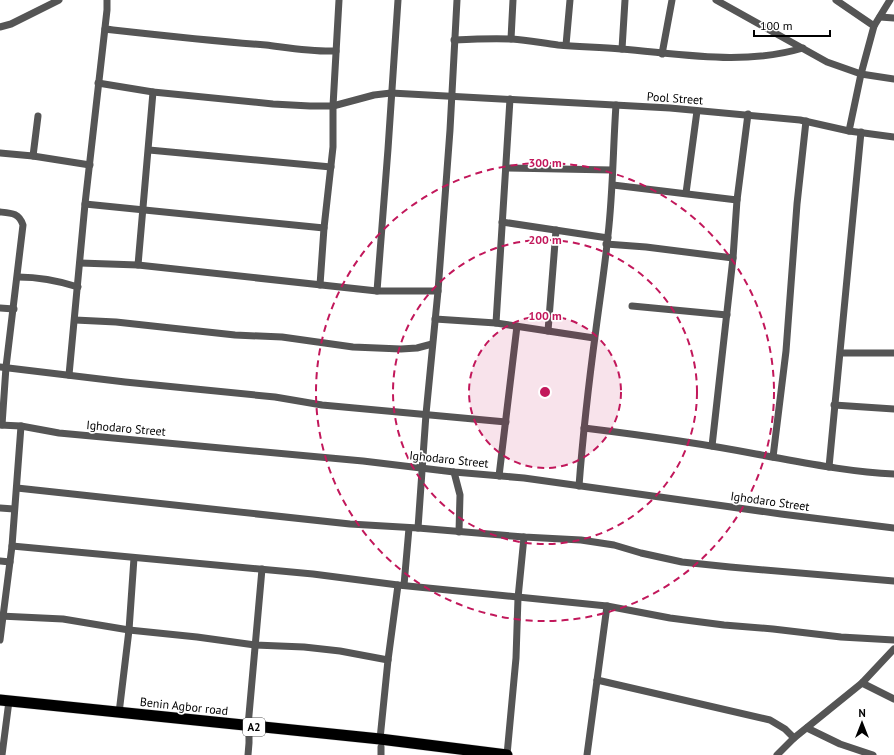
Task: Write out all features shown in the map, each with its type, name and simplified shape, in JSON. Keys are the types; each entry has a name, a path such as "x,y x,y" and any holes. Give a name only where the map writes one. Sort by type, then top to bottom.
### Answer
{"highway":[{"name":"Benin Agbor road","path":"4,704 120,713 381,747 460,755"},
{"name":"Benin Agbor road","path":"4,704 249,730"},
{"name":"Benin Agbor road","path":"381,747 507,755"}],"street":[{"path":"0,27 11,24 59,0"},
{"path":"69,375 85,204 107,0"},
{"path":"320,285 324,228 333,146 333,106 339,0"},
{"path":"377,291 398,0"},
{"path":"418,528 426,414 438,290 452,95 457,0"},
{"path":"511,39 513,0"},
{"path":"566,45 570,0"},
{"path":"622,49 625,0"},
{"path":"662,54 672,0"},
{"path":"716,0 827,62 861,74 894,78"},
{"path":"836,0 874,26"},
{"path":"849,131 861,74 874,26 890,0"},
{"path":"880,17 894,18"},
{"path":"105,29 319,52 336,51"},
{"path":"454,40 511,39 683,56 722,57 761,57 787,53 803,48"},
{"name":"Pool Street","path":"98,83 153,92 273,104 333,106 374,95 391,93 452,95 670,108 748,114 806,121 849,131 894,137"},
{"path":"138,265 153,92"},
{"path":"496,323 510,99"},
{"path":"579,486 594,338 613,185 612,170 616,105"},
{"path":"686,193 697,110"},
{"path":"712,446 733,258 737,200 748,114"},
{"path":"33,156 38,116"},
{"path":"773,457 786,351 797,204 806,121"},
{"path":"829,467 861,132"},
{"path":"149,150 331,167"},
{"path":"0,153 33,156 90,165"},
{"path":"506,168 612,170"},
{"path":"613,185 737,200"},
{"path":"85,204 324,228"},
{"path":"0,212 18,215 23,225 14,310 3,367 1,425"},
{"path":"502,222 556,230 607,241 733,258"},
{"path":"548,331 556,230"},
{"path":"80,263 138,265 377,291 438,290"},
{"path":"18,277 39,277 78,287"},
{"path":"632,306 727,315"},
{"path":"0,308 14,310"},
{"path":"435,319 496,323 594,338"},
{"path":"75,320 116,322 235,335 282,337 353,348 401,349 417,348 432,344"},
{"path":"499,476 517,326"},
{"path":"841,353 894,353"},
{"path":"3,367 124,382 267,396 322,404 506,422"},
{"path":"834,405 894,409"},
{"name":"Ighodaro Street","path":"1,425 21,426 59,433 355,460 499,476 894,528"},
{"path":"0,640 1,617 12,546 21,426"},
{"path":"584,428 631,433 829,467 894,474"},
{"path":"454,472 460,495 458,532"},
{"path":"17,488 350,524 581,540 614,545 641,553 682,562 894,581"},
{"path":"0,508 14,509"},
{"path":"381,747 388,660 409,528"},
{"path":"507,755 516,658 518,598 524,537"},
{"path":"12,546 313,574 518,598 608,606 670,618 724,625 894,640"},
{"path":"120,713 129,630 134,558"},
{"path":"0,561 10,562"},
{"path":"248,755 262,569"},
{"path":"587,755 608,606"},
{"path":"1,617 63,619 129,630 256,645 304,647 340,651 388,660"},
{"path":"777,755 794,738 862,683 894,649"},
{"path":"597,680 770,720 785,729 794,738"},
{"path":"862,683 894,699"},
{"path":"2,755 4,704"},
{"path":"808,728 840,744 873,755"}]}
